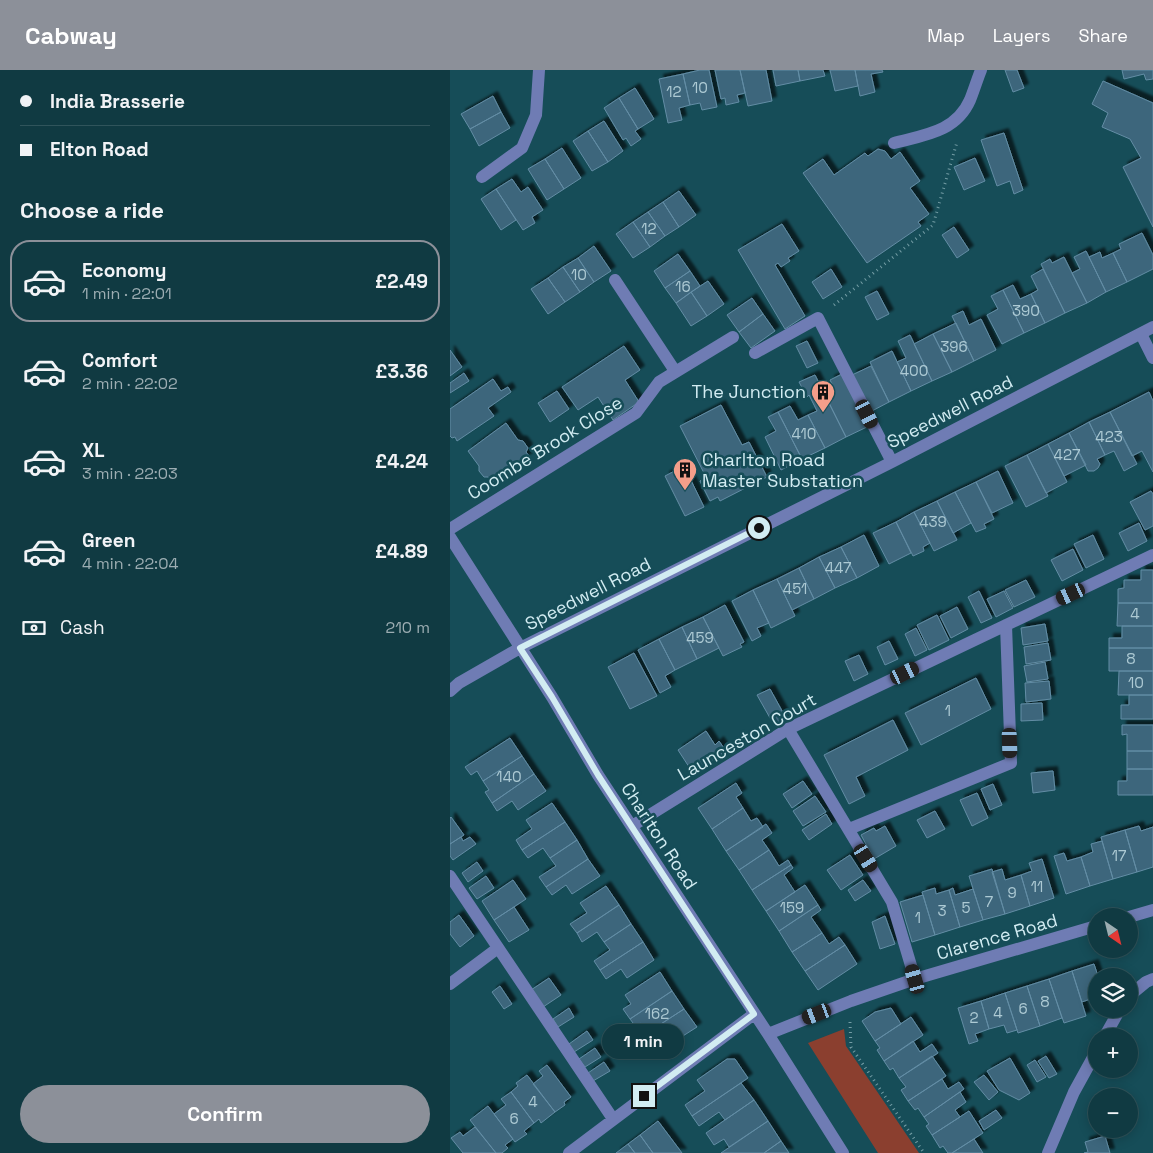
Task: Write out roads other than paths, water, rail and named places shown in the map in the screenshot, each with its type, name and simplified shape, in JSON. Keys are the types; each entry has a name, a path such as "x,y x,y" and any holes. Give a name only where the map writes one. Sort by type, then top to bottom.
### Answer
{"street":[{"path":"482,177 522,148 536,115 539,70"},
{"path":"894,143 939,131 954,122 970,102 981,70"},
{"path":"615,280 675,371"},
{"path":"755,353 818,318 892,462"},
{"name":"Speedwell Road","path":"450,691 459,683 520,648 892,462 1153,327"},
{"path":"1141,334 1153,358"},
{"name":"Coombe Brook Close","path":"450,529 636,413 658,382 733,337"},
{"name":"Charlton Road","path":"450,537 632,826 768,1034 843,1153"},
{"name":"Launceston Court","path":"632,826 788,729 1153,555"},
{"path":"849,829 1011,763 1006,625"},
{"path":"788,729 892,902 915,979"},
{"path":"450,876 612,1119"},
{"path":"1138,914 1153,910"},
{"name":"Clarence Road","path":"768,1034 851,1001 915,979 1088,928"},
{"path":"450,984 498,948"},
{"path":"1138,989 1146,982 1153,980"},
{"path":"569,1153 754,1014"},
{"path":"1048,1153 1074,1092 1088,1067"}],"place":[{"name":"The Junction","path":"823,413"},
{"name":"Charlton Road Master Substation","path":"685,491"}]}
